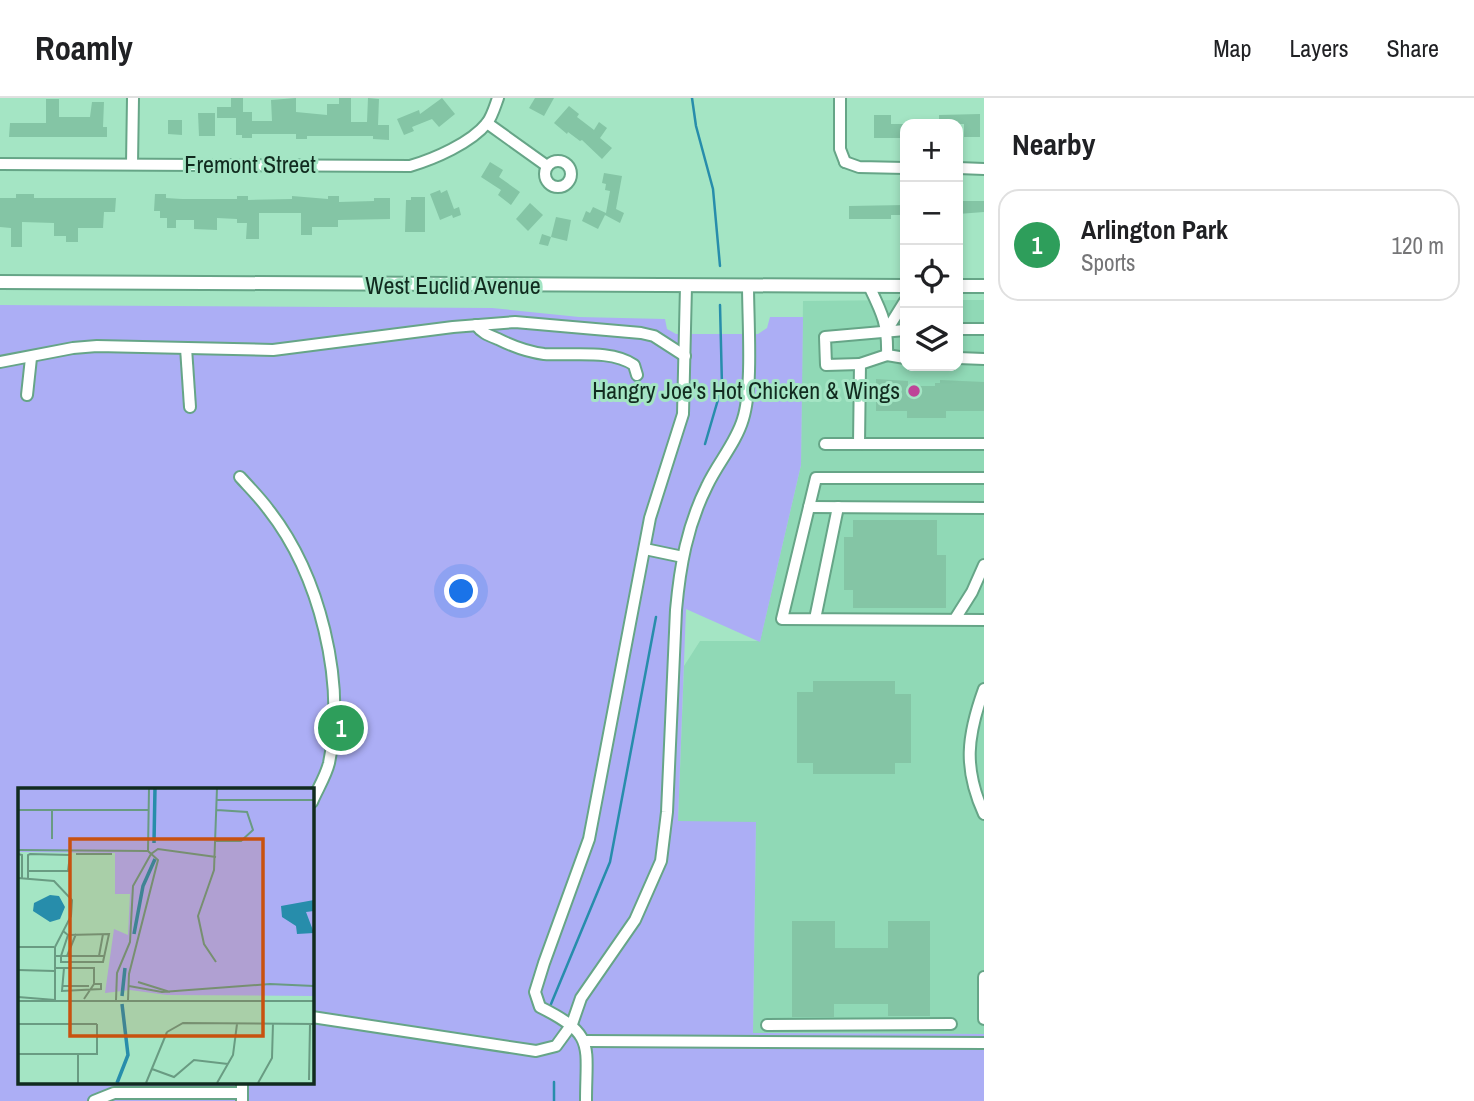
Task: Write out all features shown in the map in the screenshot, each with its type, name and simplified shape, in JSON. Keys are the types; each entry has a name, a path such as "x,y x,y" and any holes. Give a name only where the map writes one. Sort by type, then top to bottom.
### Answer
{"main road":[{"name":"West Euclid Avenue","path":"0,282 900,286"},
{"path":"963,286 984,286"}],"street":[{"path":"132,164 133,98"},
{"path":"498,98 487,123 547,166"},
{"path":"840,98 840,149 845,162 859,167 900,168"},
{"name":"Fremont Street","path":"0,164 410,166 450,150 487,123"},
{"path":"836,172 845,162"},
{"path":"963,168 984,169"},
{"path":"313,1017 536,1051 556,1046 572,1024 581,998 635,920 661,861 667,812 676,610 688,531 707,485 743,420 748,388 748,285"},
{"path":"586,1101 586,1041 572,1024 540,1007 535,992 589,839 650,518 683,414 686,286"},
{"path":"869,286 882,312 887,330 887,355"},
{"path":"887,330 901,308"},
{"path":"0,362 97,346 273,351 515,322 641,333 654,336 685,355"},
{"path":"476,325 481,332 492,337 541,354 606,356 627,360 635,365 637,375"},
{"path":"963,329 984,329"},
{"path":"900,330 825,337 826,365 860,364 887,355 900,357"},
{"path":"186,348 190,407"},
{"path":"27,395 31,358"},
{"path":"963,358 984,359"},
{"path":"859,444 860,364"},
{"path":"825,444 984,444"},
{"path":"240,477 270,510 304,568 324,625 330,653 334,709 328,765 313,800"},
{"path":"984,478 816,478 782,619 984,620"},
{"path":"809,507 984,508"},
{"path":"815,619 838,507"},
{"path":"645,549 683,557"},
{"path":"955,619 972,592 984,565"},
{"path":"984,689 969,740 974,792 984,814"},
{"path":"984,977 984,1019"},
{"path":"767,1025 950,1024"},
{"path":"586,1041 984,1043"},
{"path":"94,1101 114,1093 242,1092"}],"shaded area":[{"path":"900,300 900,371 963,371 963,300 984,300 984,1034 753,1033 756,823 678,822 684,666 700,641 760,641 801,465 803,301"},
{"path":"0,305 492,308 579,317 665,319 667,329 676,334 758,334 767,328 770,317 803,317 801,465 760,642 686,609 678,821 756,822 753,1033 984,1034 984,1101 0,1101"}],"building":[{"path":"231,98 243,98 243,112 252,112 252,121 272,121 271,100 296,98 296,112 327,115 327,104 339,104 339,98 351,98 351,122 367,122 368,98 379,99 378,125 389,125 389,140 373,139 373,136 307,136 307,139 296,139 296,134 252,134 252,138 242,138 242,135 236,135 236,118 217,118 217,107 231,107"},
{"path":"442,98 455,114 439,127 432,119 412,127 414,131 404,135 397,119 419,110 420,114"},
{"path":"535,98 554,98 544,116 529,108"},
{"path":"46,99 59,99 59,117 90,117 92,102 104,102 103,127 107,127 107,137 9,137 10,123 46,123"},
{"path":"569,106 579,114 577,117 594,130 599,122 607,128 600,138 612,148 602,159 582,140 568,132 567,134 554,123"},
{"path":"198,113 215,113 215,136 199,136"},
{"path":"980,114 980,137 964,137 963,119 939,119 939,115"},
{"path":"874,115 891,115 891,124 900,124 900,138 874,138"},
{"path":"168,120 182,120 182,135 168,134"},
{"path":"490,162 503,170 499,177 520,192 511,205 498,195 501,190 481,177"},
{"path":"604,173 622,176 616,209 624,213 620,223 605,215 610,191 605,190 606,184 602,183"},
{"path":"440,190 441,193 447,190 454,209 459,207 461,215 440,220 430,194"},
{"path":"16,194 34,194 34,198 116,198 115,212 104,212 103,228 78,228 78,242 66,242 66,236 54,236 54,223 22,222 22,247 11,247 11,228 0,227 0,198 16,198"},
{"path":"155,194 182,199 237,199 237,196 248,196 248,200 292,199 292,196 328,199 328,196 339,196 339,202 390,198 390,219 338,220 338,227 312,227 312,235 301,235 301,213 259,213 259,239 246,239 247,223 237,223 237,219 217,218 217,230 194,229 194,220 176,220 176,228 167,228 167,218 160,218 160,211 154,211"},
{"path":"411,197 425,197 425,232 405,232 406,200 411,200"},
{"path":"963,201 984,201 984,212 963,214"},
{"path":"530,203 543,215 528,231 516,219"},
{"path":"900,205 900,215 891,215 891,219 849,219 849,206"},
{"path":"593,207 606,213 598,229 582,221 586,211 590,213"},
{"path":"556,217 571,220 567,241 551,237"},
{"path":"542,234 551,237 548,246 539,244"},
{"path":"876,379 908,381 908,386 935,386 940,380 984,382 984,411 946,411 946,418 907,418 907,411 876,411"},
{"path":"853,520 937,520 937,555 946,555 946,608 853,608 853,590 844,590 844,537 853,537"},
{"path":"813,681 895,681 895,694 911,694 911,763 895,763 895,774 813,774 813,763 797,763 797,692 813,692"},
{"path":"792,921 835,921 835,948 888,948 888,921 930,921 930,1016 888,1016 888,1004 834,1004 834,1017 792,1017"}],"waterway":[{"path":"692,98 696,126 713,189 720,266"},
{"path":"705,444 722,386 720,305"},
{"path":"551,1004 610,862 656,617"},
{"path":"554,1082 554,1101"}],"place":[{"name":"Hangry Joe's Hot Chicken & Wings","path":"914,391"},
{"name":"Arlington Park","path":"341,728"}]}
